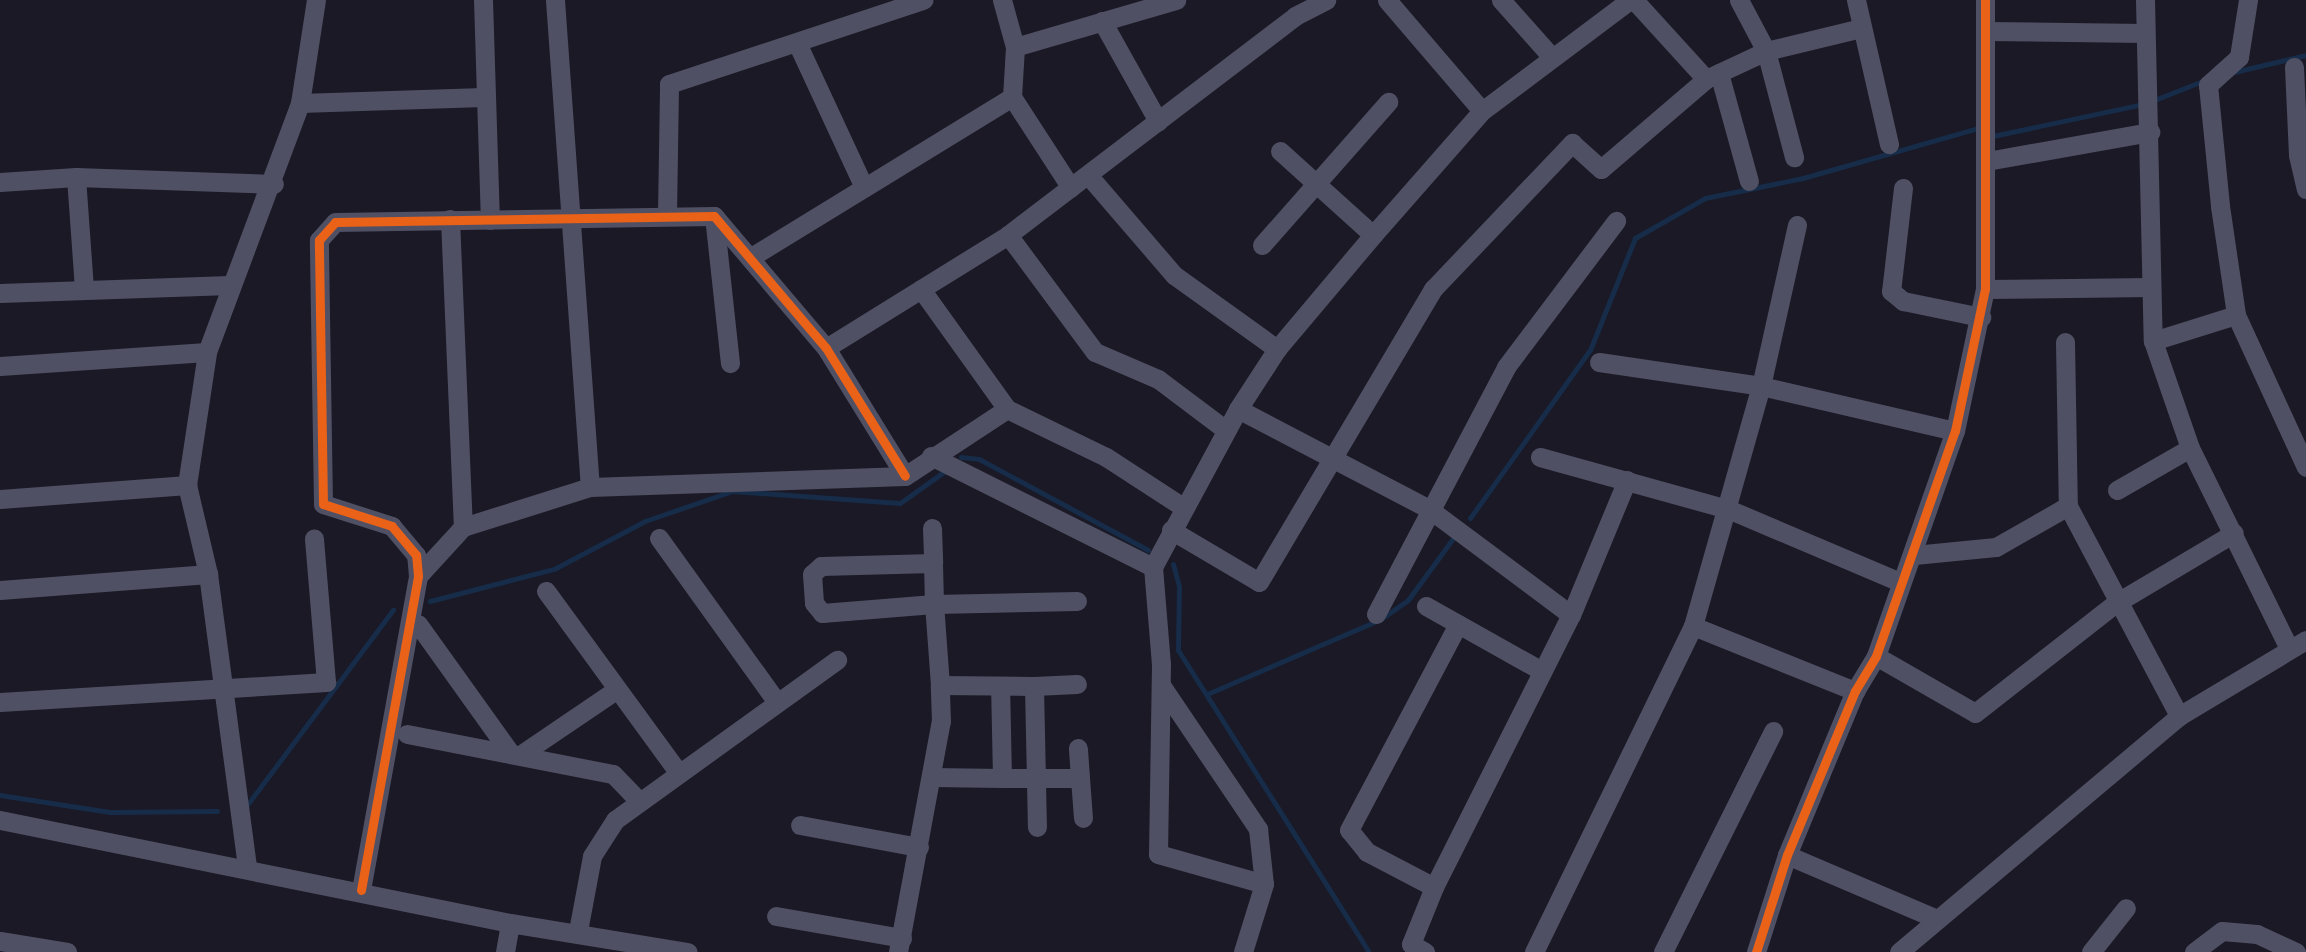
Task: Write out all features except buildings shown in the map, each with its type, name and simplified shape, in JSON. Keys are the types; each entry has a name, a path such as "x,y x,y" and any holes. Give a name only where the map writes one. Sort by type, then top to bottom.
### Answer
{"street":[{"path":"247,868 220,690 208,574 187,485 207,352 230,285 274,184 300,103 316,0"},
{"path":"483,0 490,220"},
{"path":"555,0 590,487"},
{"path":"667,215 669,84 798,45 923,0"},
{"path":"1002,0 1015,47 1012,97 1071,188"},
{"path":"1015,47 1176,0"},
{"path":"826,348 1008,235 1295,16 1326,0"},
{"path":"1387,0 1482,111"},
{"path":"1501,0 1550,55"},
{"path":"1264,884 1158,854 1161,685 1153,567 1226,430 1277,349 1482,111 1550,55 1632,0 1712,76 1749,181"},
{"path":"1739,0 1766,51 1794,157"},
{"path":"1856,0 1889,145"},
{"path":"1756,952 1787,855 1855,691 1876,656 1898,581 1914,555 1955,431 1985,289 1985,0"},
{"path":"1899,952 2179,716 2297,644 2234,533 2190,448 2153,341 2145,0"},
{"path":"2248,0 2238,57 2208,85 2236,315 2306,467"},
{"path":"1102,21 1158,121"},
{"path":"1171,530 1259,582 1433,289 1572,143 1601,169 1712,76 1766,51 1861,28"},
{"path":"1986,31 2144,33"},
{"path":"798,45 864,187"},
{"path":"2294,67 2298,155 2306,190"},
{"path":"300,103 484,97"},
{"path":"751,257 1012,97"},
{"path":"1262,245 1388,102"},
{"path":"1987,161 2150,132"},
{"path":"1280,151 1373,235"},
{"path":"1088,175 1179,278 1277,349"},
{"path":"0,182 76,177 274,184"},
{"path":"76,177 84,289"},
{"path":"1903,188 1891,291 1903,301 1981,317"},
{"path":"361,890 418,576 416,555 392,526 323,503 318,240 335,222 490,220 571,215 714,216 826,348 905,476"},
{"path":"714,216 730,363"},
{"path":"450,219 463,527"},
{"path":"1376,614 1506,367 1616,221"},
{"path":"1534,952 1693,626 1762,386 1797,226"},
{"path":"1008,235 1095,352 1123,365 1226,430"},
{"path":"0,293 230,285"},
{"path":"1985,289 2151,287"},
{"path":"921,289 1007,409 1099,454 1183,507"},
{"path":"2153,341 2236,315"},
{"path":"2065,342 2068,506 2116,603 2179,716"},
{"path":"0,366 207,352"},
{"path":"1599,362 1762,386 1955,431"},
{"path":"418,576 463,527 590,487 905,476 931,456 1007,409"},
{"path":"1238,409 1332,461 1429,509 1571,615"},
{"path":"2117,490 2190,448"},
{"path":"931,456 1153,567"},
{"path":"1540,457 1728,509 1898,581"},
{"path":"1426,952 1411,944 1434,887 1571,615 1627,480"},
{"path":"0,499 187,485"},
{"path":"1914,555 1997,547 2068,506"},
{"path":"776,916 900,945 931,777 940,685 932,528"},
{"path":"1876,656 1975,713 2116,603 2234,533"},
{"path":"659,538 776,701"},
{"path":"0,702 220,690 326,681 314,539"},
{"path":"933,563 821,566 812,574 814,603 822,613 934,604 1077,601"},
{"path":"0,590 208,574"},
{"path":"546,591 678,772"},
{"path":"1426,606 1542,671"},
{"path":"418,624 516,754"},
{"path":"1434,887 1367,852 1349,830 1458,624"},
{"path":"1693,626 1855,691"},
{"path":"578,931 592,856 615,820 776,701 837,660"},
{"path":"940,685 1077,684"},
{"path":"1161,685 1258,829 1264,884 1243,952"},
{"path":"1000,686 1002,778"},
{"path":"1034,686 1037,827"},
{"path":"516,754 616,690"},
{"path":"1663,952 1773,731"},
{"path":"407,734 613,775 639,801"},
{"path":"1078,748 1083,818"},
{"path":"931,777 1080,778"},
{"path":"0,820 361,890 510,923 578,931 688,952"},
{"path":"800,825 919,847"},
{"path":"1787,855 1937,919"},
{"path":"2091,952 2126,908"},
{"path":"505,952 510,923"},
{"path":"2194,952 2222,932 2257,934 2296,952"},
{"path":"0,941 67,952"}],"waterway":[{"path":"2234,72 2306,55"},
{"path":"2152,101 2205,80"},
{"path":"1988,137 2143,104"},
{"path":"1470,518 1590,350 1635,238 1705,198 1803,178 1975,129"},
{"path":"961,457 979,459 1148,550"},
{"path":"430,601 554,569 645,521 732,491 900,503 945,471"},
{"path":"1207,694 1381,619 1408,600 1454,537"},
{"path":"1173,564 1179,586 1178,650 1369,952"},
{"path":"247,805 393,610"},
{"path":"0,795 110,812 217,811"}],"cycle path":[{"path":"1756,952 1787,855 1855,691 1876,656 1955,431 1985,289 1985,0"},
{"path":"361,890 418,576 416,555 392,526 323,504 319,240 335,222 714,216 826,348 905,476"}]}
